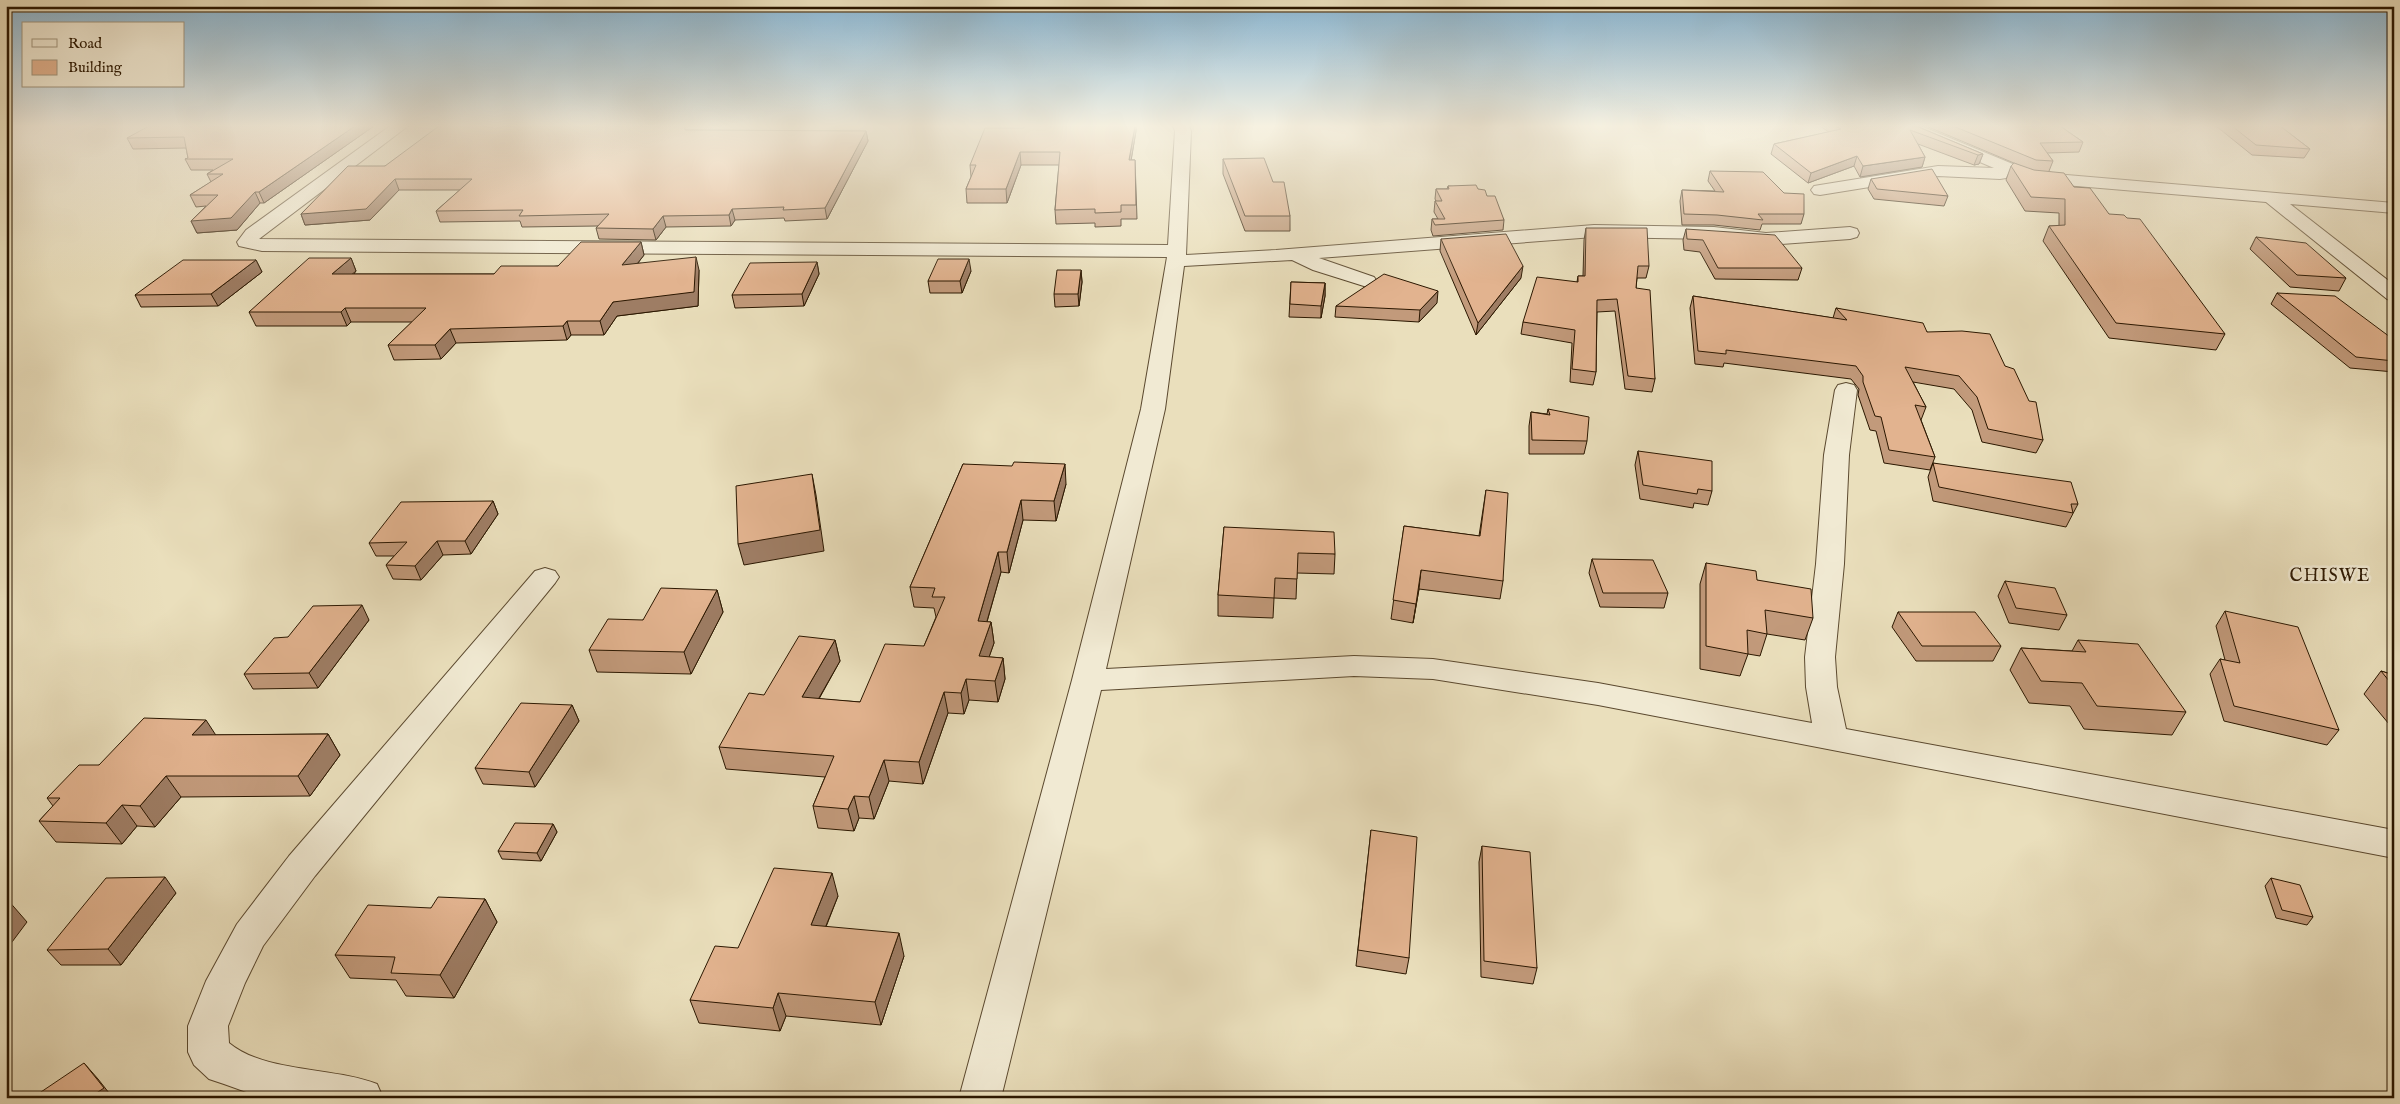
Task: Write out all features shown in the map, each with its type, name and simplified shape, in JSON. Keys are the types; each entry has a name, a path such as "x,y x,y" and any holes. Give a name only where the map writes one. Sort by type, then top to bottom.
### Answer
{"street":[{"path":"327,178 253,234 246,242 262,245 1176,256 1294,254 1594,231 1714,233 1766,239 1850,232"},
{"path":"980,1098 1088,680 1153,408 1176,256 1180,178"},
{"path":"1820,190 1898,178"},
{"path":"2035,178 2394,208"},
{"path":"2270,198 2394,295"},
{"path":"1294,254 1320,266 1367,281"},
{"path":"1831,738 1820,672 1822,621 1830,564 1834,469 1839,423 1846,390"},
{"path":"362,1098 285,1086 224,1065 208,1052 208,1026 226,981 250,935 302,866 545,577"},
{"path":"1088,680 1354,666 1433,669 1598,694 2394,844"}],"building":[{"path":"217,178 280,178 259,192 255,192 231,218 191,221 218,195 190,195"},
{"path":"337,178 841,178 825,208 783,210 784,207 732,209 729,215 663,216 653,229 596,228 609,214 519,216 523,210 436,211 472,179 395,179 366,209 301,214"},
{"path":"971,178 1010,178 1006,189 966,189"},
{"path":"1058,178 1135,178 1136,205 1121,205 1121,212 1095,213 1095,209 1055,210"},
{"path":"1230,178 1271,178 1273,182 1284,182 1290,216 1245,216"},
{"path":"1714,178 1769,178 1784,193 1804,194 1804,214 1758,214 1763,220 1717,215 1684,214 1682,190 1724,192"},
{"path":"1937,178 1948,196 1877,189 1871,179"},
{"path":"2018,178 2067,178 2074,187 2090,188 2109,214 2140,219 2225,334 2116,323 2049,226 2065,225 2065,199 2031,197"},
{"path":"1476,185 1478,189 1485,190 1487,196 1495,196 1504,220 1435,225 1432,219 1445,219 1435,201 1442,201 1436,189 1449,189 1448,186"},
{"path":"1586,228 1647,228 1649,266 1638,266 1636,288 1650,290 1655,379 1628,376 1617,299 1597,300 1596,372 1572,369 1575,330 1523,322 1537,277 1578,282 1578,276 1585,276"},
{"path":"1686,229 1775,235 1802,268 1718,268 1703,240 1687,239"},
{"path":"1506,234 1523,266 1478,323 1441,239"},
{"path":"2256,237 2306,243 2346,278 2297,275"},
{"path":"581,242 641,242 622,265 696,257 694,292 613,302 600,321 567,321 563,326 450,329 435,345 388,345 426,308 345,308 341,312 249,312 309,258 351,258 332,274 494,274 501,266 558,266"},
{"path":"938,259 969,259 960,281 928,281"},
{"path":"183,260 256,260 211,294 135,295"},
{"path":"817,262 802,294 732,295 750,263"},
{"path":"1057,270 1081,270 1078,294 1054,294"},
{"path":"1384,274 1438,291 1420,310 1336,306"},
{"path":"1291,282 1325,283 1321,306 1290,304"},
{"path":"2277,293 2335,296 2394,340 2394,361 2356,357"},
{"path":"1693,296 1847,320 1836,308 1923,323 1927,332 1962,331 1990,334 2005,366 2014,369 2029,401 2036,402 2043,440 1988,429 1977,397 1959,376 1905,367 1926,407 1915,405 1935,457 1889,450 1881,417 1875,416 1863,382 1863,376 1856,366 1726,350 1726,354 1698,351"},
{"path":"1548,409 1589,417 1587,441 1532,440 1531,412 1550,415"},
{"path":"1638,451 1712,461 1712,491 1698,489 1697,494 1643,485"},
{"path":"1014,462 1065,464 1054,501 1021,500 1007,552 998,552 978,621 991,622 979,656 1003,658 995,681 966,679 961,693 944,692 919,762 884,760 869,797 854,796 848,809 813,806 834,756 719,747 749,693 764,695 799,636 835,640 802,697 860,702 885,644 924,646 945,597 932,597 935,588 910,587 963,464 1012,466"},
{"path":"1933,463 2071,482 2078,504 2071,504 2073,513 1939,487"},
{"path":"812,474 820,530 738,544 736,486"},
{"path":"1486,490 1508,493 1503,581 1421,570 1416,604 1393,600 1404,526 1480,536"},
{"path":"493,501 465,541 437,541 415,566 386,565 407,542 369,543 401,502"},
{"path":"1224,527 1334,532 1335,554 1298,553 1297,579 1275,578 1274,598 1218,595"},
{"path":"1592,559 1653,560 1668,593 1603,593"},
{"path":"1706,563 1756,571 1757,580 1811,589 1813,618 1765,610 1767,634 1747,630 1748,654 1706,646"},
{"path":"2005,581 2055,588 2067,615 2016,608"},
{"path":"661,588 717,590 684,652 589,650 608,619 643,620"},
{"path":"362,605 309,673 244,674 274,638 288,637 313,606"},
{"path":"2225,611 2298,627 2339,730 2234,706 2220,659 2240,663"},
{"path":"1898,612 1975,612 2001,646 1922,646"},
{"path":"2078,640 2138,644 2186,712 2097,706 2082,683 2041,681 2021,648 2086,652"},
{"path":"2381,671 2394,675 2394,687"},
{"path":"521,703 572,705 529,772 475,768"},
{"path":"144,718 206,720 192,735 328,734 298,776 166,776 140,806 122,805 106,823 39,821 60,798 47,798 79,765 99,765"},
{"path":"515,823 553,824 537,853 498,851"},
{"path":"1371,830 1417,837 1409,958 1358,950"},
{"path":"1482,846 1530,852 1537,968 1484,961"},
{"path":"774,868 832,873 811,925 899,933 875,1002 778,993 773,1008 690,1000 715,946 738,948"},
{"path":"165,877 108,949 47,950 106,878"},
{"path":"2271,878 2300,885 2313,917 2282,910"},
{"path":"438,897 485,899 440,975 391,973 395,957 335,955 368,905 431,908"},
{"path":"84,1063 104,1088 89,1098 32,1098"}],"district":[{"name":"CHISWE","path":"2330,575"}]}
